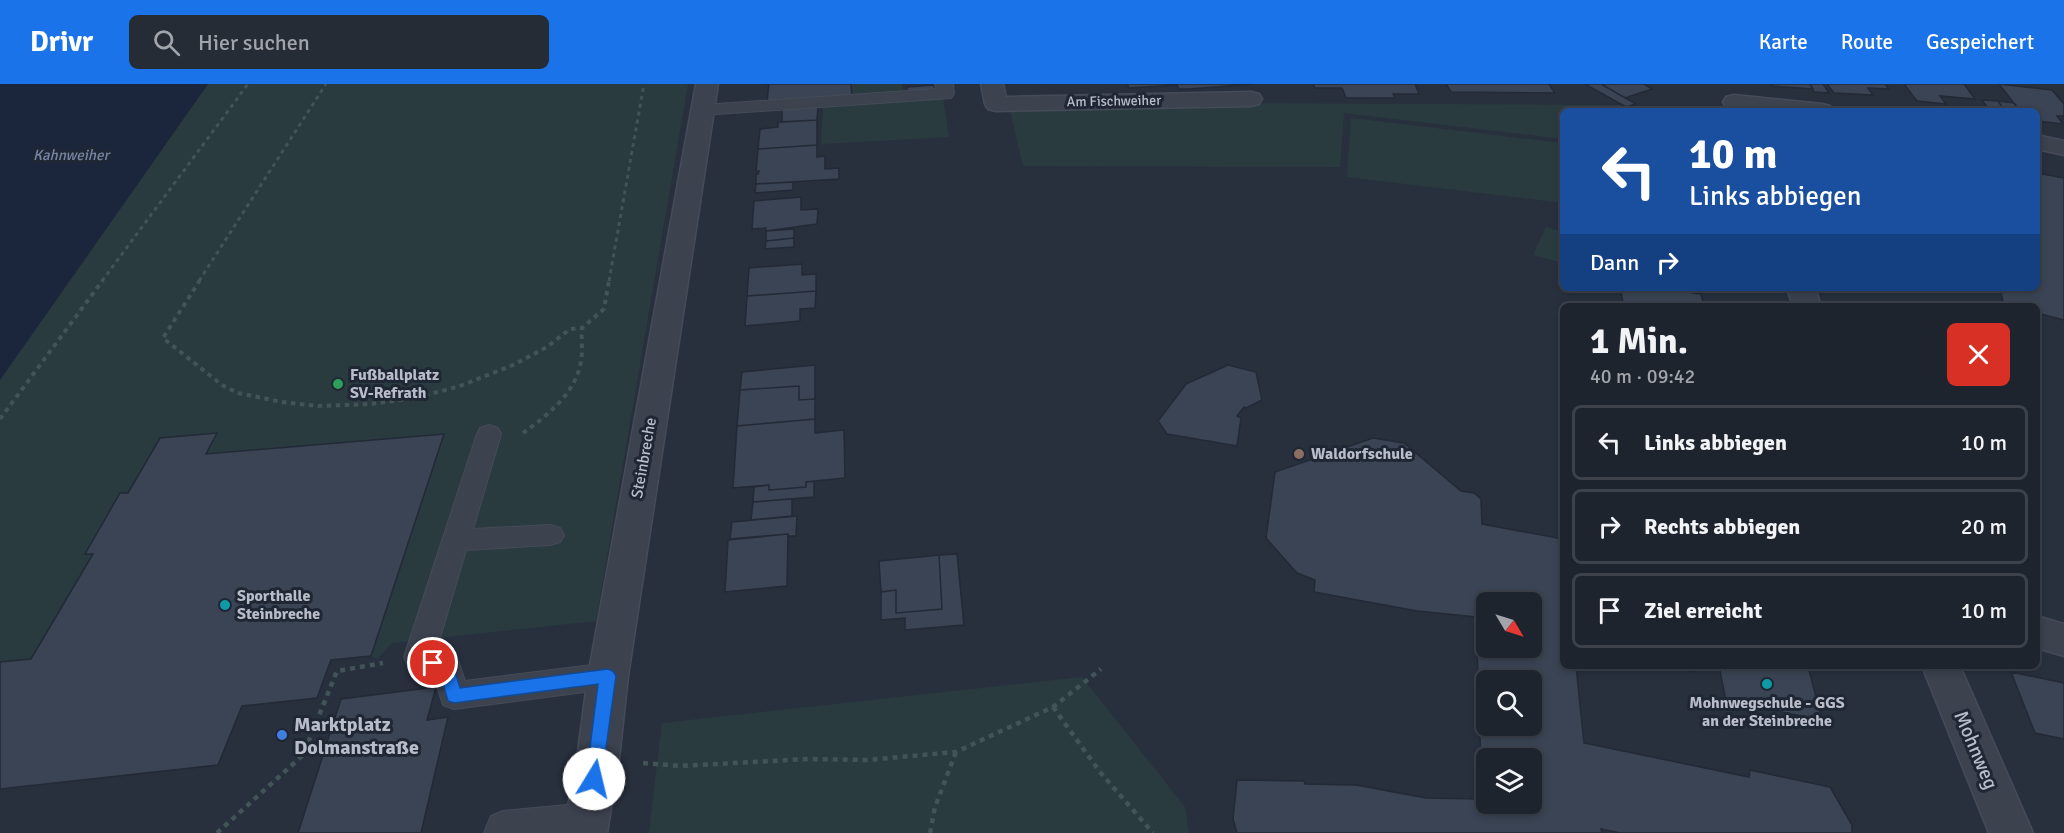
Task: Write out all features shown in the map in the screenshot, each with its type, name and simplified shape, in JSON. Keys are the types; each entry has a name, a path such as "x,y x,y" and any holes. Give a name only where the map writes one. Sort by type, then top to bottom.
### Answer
{"street":[{"name":"Am Fischweiher","path":"992,84 996,104 1251,99"},
{"name":"Steinbreche","path":"586,826 598,759 608,676 705,97"},
{"path":"1731,99 1799,108"},
{"path":"2040,143 2064,148"},
{"path":"2040,633 2064,640"},
{"name":"Mohnweg","path":"1942,669 2011,833"}],"lane":[{"path":"705,97 945,94 944,84"},
{"path":"487,442 419,657 447,669 454,696 608,676"},
{"path":"456,540 550,535"},
{"path":"501,833 503,828 586,826"}],"path":[{"path":"0,419 248,84"},
{"path":"326,84 163,338 222,385 237,393 318,406 371,404 416,398 460,386 513,366 547,347 570,329 582,328 604,309 644,84"},
{"path":"487,442 518,437 550,413 566,394 575,380 581,360 579,344 582,328"},
{"path":"217,833 303,755 337,671 419,657"},
{"path":"598,759 680,766 808,759 867,760 956,752 1053,707 1101,669"},
{"path":"1053,707 1079,746 1127,806 1153,833"},
{"path":"930,833 935,807 956,752"}],"shaded area":[{"name":"Fußballplatz SV-Refrath","path":"208,84 688,84 596,621 392,643 377,659 372,656 331,660 317,698 242,706 218,765 0,790 0,380"},
{"path":"851,84 902,84 903,91 852,95"},
{"path":"943,99 949,137 821,144 823,107"},
{"path":"1008,102 1621,105 1626,108 1560,108 1560,139 1344,113 1340,167 1023,166"},
{"path":"1351,118 1560,143 1560,203 1347,177"},
{"path":"1546,227 1560,231 1560,262 1533,255"},
{"path":"1082,677 1185,807 1189,833 649,833 662,723"}],"water":[{"name":"Kahnweiher","path":"0,84 208,84 0,380"}],"building":[{"path":"769,84 851,84 852,96 767,102"},
{"path":"1127,84 1253,84 1179,89 1177,85 1129,88"},
{"path":"1313,84 1415,84 1419,94 1393,94 1395,98 1346,98 1342,88 1315,88"},
{"path":"1446,84 1549,84 1555,93 1451,92"},
{"path":"1585,84 1601,84 1636,104 1626,107"},
{"path":"1601,84 1644,84 1652,89 1625,98"},
{"path":"1771,84 1810,84 1813,89 1772,86"},
{"path":"1810,84 1823,84 1829,93 1814,92"},
{"path":"1827,84 1885,84 1889,89 1868,88 1873,95 1834,93"},
{"path":"1904,84 1964,84 1975,99 1940,96 1946,104 1917,101"},
{"path":"1999,84 2052,90 2064,104 2064,116 2057,116 2063,124 2040,121 2040,108 2018,108"},
{"path":"934,85 935,92 907,93 907,87"},
{"path":"1982,100 1998,101 2003,108 1988,108"},
{"path":"1998,101 2014,103 2018,108 2003,108"},
{"path":"818,106 817,120 782,122 782,108"},
{"path":"817,120 817,145 758,149 760,129 778,127 778,122"},
{"path":"817,145 817,157 825,156 825,169 839,168 839,179 756,184 756,174 759,171 756,171 758,149"},
{"path":"2040,174 2064,178 2064,320 2040,314 2040,303 2003,303 2001,291 2040,291"},
{"path":"793,182 793,190 755,193 756,184"},
{"path":"801,197 801,210 818,209 817,224 766,231 766,228 752,229 754,201"},
{"path":"794,229 794,238 766,241 766,231"},
{"path":"794,238 794,247 765,249 766,241"},
{"path":"802,264 802,275 816,274 816,291 747,296 749,268"},
{"path":"816,291 815,308 800,309 800,321 745,326 747,296"},
{"path":"1621,291 1680,291 1701,294 1703,303 1623,303"},
{"path":"815,365 815,399 799,400 799,386 740,390 742,372"},
{"path":"1228,365 1256,372 1262,400 1244,407 1237,416 1241,418 1237,446 1167,434 1158,421 1186,384"},
{"path":"799,386 799,400 815,399 815,419 737,426 740,390"},
{"path":"815,419 815,433 844,430 845,478 806,482 806,487 769,490 769,485 733,488 737,426"},
{"name":"Sporthalle Steinbreche","path":"217,433 206,454 444,434 371,656 331,660 317,698 242,706 218,765 0,789 0,662 31,659 93,554 85,554 120,493 128,493 160,438"},
{"path":"1373,438 1404,443 1461,491 1474,493 1481,499 1482,524 1560,538 1560,669 1576,669 1584,743 1749,777 1750,770 1830,787 1852,825 1852,833 1620,833 1601,829 1602,833 1237,833 1233,819 1237,780 1304,781 1305,784 1356,785 1426,798 1476,799 1476,814 1542,814 1542,748 1480,748 1480,736 1542,736 1542,670 1478,670 1477,658 1542,658 1542,592 1476,592 1476,617 1417,611 1314,592 1315,580 1297,573 1266,538 1275,472"},
{"path":"814,481 814,497 753,502 754,487 769,485 769,490 806,487 806,482"},
{"path":"792,499 792,516 751,520 753,502"},
{"path":"797,516 796,536 788,536 788,534 730,539 732,522"},
{"path":"788,534 787,586 725,592 728,540"},
{"path":"957,554 964,625 905,630 905,618 881,620 881,592 896,590 896,613 942,609 939,555"},
{"path":"939,555 942,609 896,613 896,590 881,592 879,561"},
{"name":"Mohnwegschule - GGS an der Steinbreche","path":"1720,669 1809,669 1822,720 1726,701"},
{"path":"2011,672 2064,683 2064,739 2035,733"},
{"path":"436,687 427,720 448,717 421,833 298,833 341,699"}],"place":[{"name":"Fußballplatz SV-Refrath","path":"338,384"},
{"name":"Waldorfschule","path":"1299,454"},
{"name":"Sporthalle Steinbreche","path":"225,605"},
{"name":"Mohnwegschule - GGS an der Steinbreche","path":"1767,684"},
{"name":"Marktplatz Dolmanstraße","path":"282,735"}],"route":[{"path":"433,663 447,669 454,696 608,676 594,779"}]}
